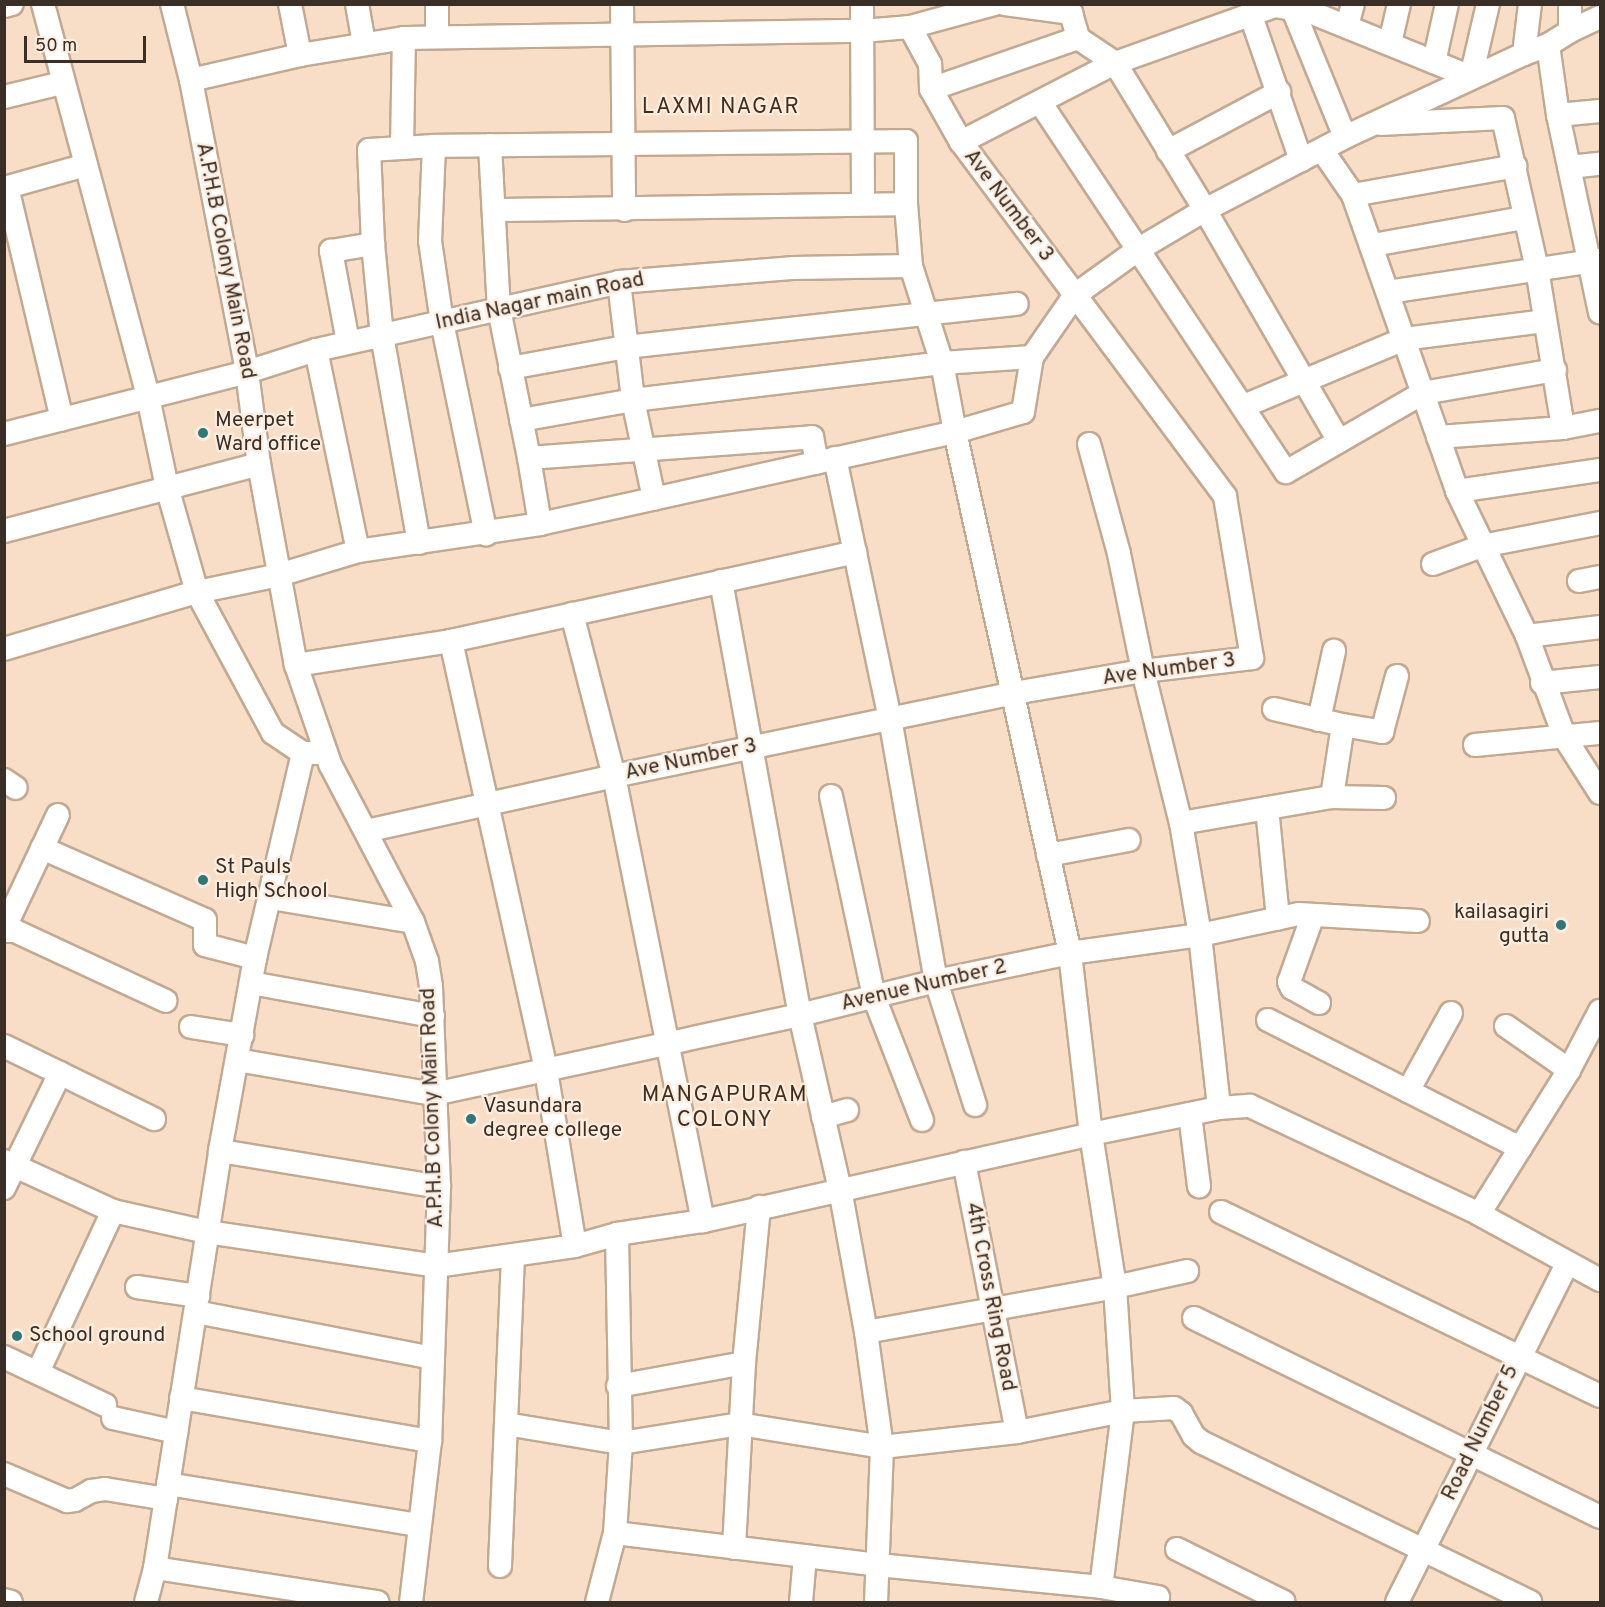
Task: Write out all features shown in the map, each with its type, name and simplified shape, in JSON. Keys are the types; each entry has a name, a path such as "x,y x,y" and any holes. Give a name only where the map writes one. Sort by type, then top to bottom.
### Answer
{"street":[{"path":"4,6 12,4"},
{"path":"43,4 62,83 87,165 148,398 167,487 197,592 273,733 303,753 327,753"},
{"name":"A.P.H.B Colony Main Road","path":"172,4 191,80 247,372 259,464 296,665 327,753 413,922 427,962 433,1016 439,1186 430,1441 411,1602"},
{"path":"290,4 300,55"},
{"path":"357,4 364,43"},
{"path":"437,4 437,37"},
{"path":"621,4 624,210"},
{"path":"862,4 863,204"},
{"path":"191,80 300,55 404,38 862,31 910,27 994,4"},
{"path":"1005,4 1071,13 1078,39 1115,63 1205,210 1339,441"},
{"path":"1390,44 1399,4"},
{"path":"1434,62 1447,4"},
{"path":"1471,77 1488,4"},
{"path":"1524,54 1530,4"},
{"path":"1570,4 1570,31"},
{"path":"961,142 1115,63 1246,11 1293,7 1350,15 1390,44 1471,77"},
{"path":"1293,7 1345,137"},
{"path":"1246,11 1279,92 1301,160"},
{"path":"4,649 197,592 279,575 358,551 486,534 540,524 955,432 1023,412 1032,357 1075,296 1139,249 1205,210 1345,137 1471,77 1548,45 1570,31 1600,17"},
{"name":"Ave Number 3","path":"366,831 614,776 1014,693 1143,671 1252,658 1225,496 961,142 932,89 930,64 910,27"},
{"path":"402,148 404,38"},
{"path":"932,89 1078,39"},
{"path":"1548,45 1558,115 1569,167 1590,213 1600,314"},
{"path":"4,97 62,83"},
{"path":"1168,151 1279,92"},
{"path":"1040,102 1286,472 1423,393 1555,370"},
{"path":"1558,115 1600,111"},
{"path":"1370,125 1503,118 1515,166 1523,218 1537,269 1563,428"},
{"path":"419,543 382,336 373,244 369,150 434,146 906,141 906,204 911,266 942,363 955,432 1070,953 1091,1134 1115,1287 1123,1412 1101,1587"},
{"path":"434,146 430,241 442,322 486,534"},
{"path":"490,146 499,309 540,524"},
{"path":"1322,150 1353,195 1373,245 1457,491 1527,636 1542,683 1565,738 1598,782"},
{"path":"1569,167 1600,164"},
{"path":"62,420 6,187 87,165"},
{"path":"1353,195 1515,166"},
{"path":"494,210 624,210 906,204"},
{"path":"1373,245 1523,218"},
{"path":"348,342 332,251 373,244"},
{"path":"1388,292 1595,261"},
{"name":"India Nagar main Road","path":"4,434 247,372 348,342 619,282 794,268 911,266"},
{"path":"619,282 633,400 654,499"},
{"path":"510,368 626,347 1017,304"},
{"path":"1244,406 1404,339 1545,321"},
{"path":"316,350 358,551"},
{"path":"521,420 633,400 942,363 1032,357"},
{"path":"1438,437 1563,428 1600,422"},
{"path":"529,458 812,437 826,460 855,552 890,718 936,981 975,1106"},
{"path":"1089,444 1119,554 1143,671 1181,823 1200,935 1219,1108"},
{"path":"4,531 259,464"},
{"path":"1457,491 1600,470"},
{"path":"1433,564 1482,546 1600,523"},
{"path":"296,665 451,640 855,552"},
{"path":"721,581 800,1015 840,1189 866,1332 882,1447 876,1602"},
{"path":"572,614 614,776 703,1221"},
{"path":"1527,636 1600,627"},
{"path":"451,640 546,1071 574,1246"},
{"path":"1319,720 1334,651"},
{"path":"1274,709 1382,732 1397,676"},
{"path":"1542,683 1600,677"},
{"path":"1332,797 1343,725"},
{"path":"1475,745 1600,733"},
{"path":"146,1602 167,1491 220,1151 255,958 271,898 303,753"},
{"path":"831,796 874,997 922,1120"},
{"path":"1181,823 1332,797 1384,798"},
{"path":"1267,808 1278,918"},
{"path":"57,815 4,930 15,932 166,1001"},
{"path":"1048,855 1129,840"},
{"path":"42,848 205,920 205,945 255,958"},
{"path":"271,898 413,922"},
{"name":"Avenue Number 2","path":"434,1094 800,1015 936,981 1070,953 1200,935 1299,914 1418,921"},
{"path":"1313,915 1289,982 1292,988 1319,1003"},
{"path":"251,983 433,1016"},
{"path":"1479,1214 1569,1070 1600,1011"},
{"path":"1408,1091 1451,1013"},
{"path":"1268,1020 1520,1148"},
{"path":"1506,1026 1569,1070"},
{"path":"191,1027 242,1035"},
{"path":"4,1046 154,1119"},
{"path":"237,1060 434,1094"},
{"path":"4,1188 10,1164 60,1073"},
{"path":"10,1164 112,1211 207,1232 436,1266 574,1246 617,1234 703,1221 1091,1134 1219,1108 1250,1106 1479,1214 1600,1280"},
{"path":"823,1117 847,1110"},
{"path":"1190,1114 1199,1186"},
{"path":"220,1151 439,1186"},
{"name":"4th Cross Ring Road","path":"964,1162 1017,1432"},
{"path":"734,1548 739,1424 759,1207"},
{"path":"38,1372 112,1211"},
{"path":"1221,1212 1600,1396"},
{"path":"597,1602 615,1533 621,1443 618,1386 617,1234"},
{"path":"500,1566 513,1256"},
{"name":"Road Number 5","path":"1397,1602 1518,1357 1567,1264"},
{"path":"866,1332 1115,1287 1187,1271"},
{"path":"137,1287 197,1304 432,1358"},
{"path":"1194,1318 1600,1517"},
{"path":"4,1357 38,1372 109,1412 176,1432"},
{"path":"618,1386 744,1363"},
{"path":"181,1398 430,1441"},
{"path":"506,1424 621,1443 739,1424 882,1447 1017,1432 1123,1412 1179,1410 1194,1436 1201,1442 1530,1602"},
{"path":"4,1474 67,1502 91,1491 105,1489 167,1491 419,1525"},
{"path":"615,1533 805,1556 1101,1587 1158,1597"},
{"path":"1177,1549 1284,1602"},
{"path":"801,1602 805,1556"},
{"path":"154,1568 377,1602"},
{"path":"4,1600 11,1602"}],"place":[{"name":"Meerpet Ward office","path":"203,433"},
{"name":"St Pauls High School","path":"203,880"},
{"name":"kailasagiri gutta","path":"1561,925"},
{"name":"Vasundara degree college","path":"471,1119"},
{"name":"School ground","path":"17,1336"}],"district":[{"name":"LAXMI NAGAR","path":"721,108"},
{"name":"MANGAPURAM COLONY","path":"725,1108"}]}
